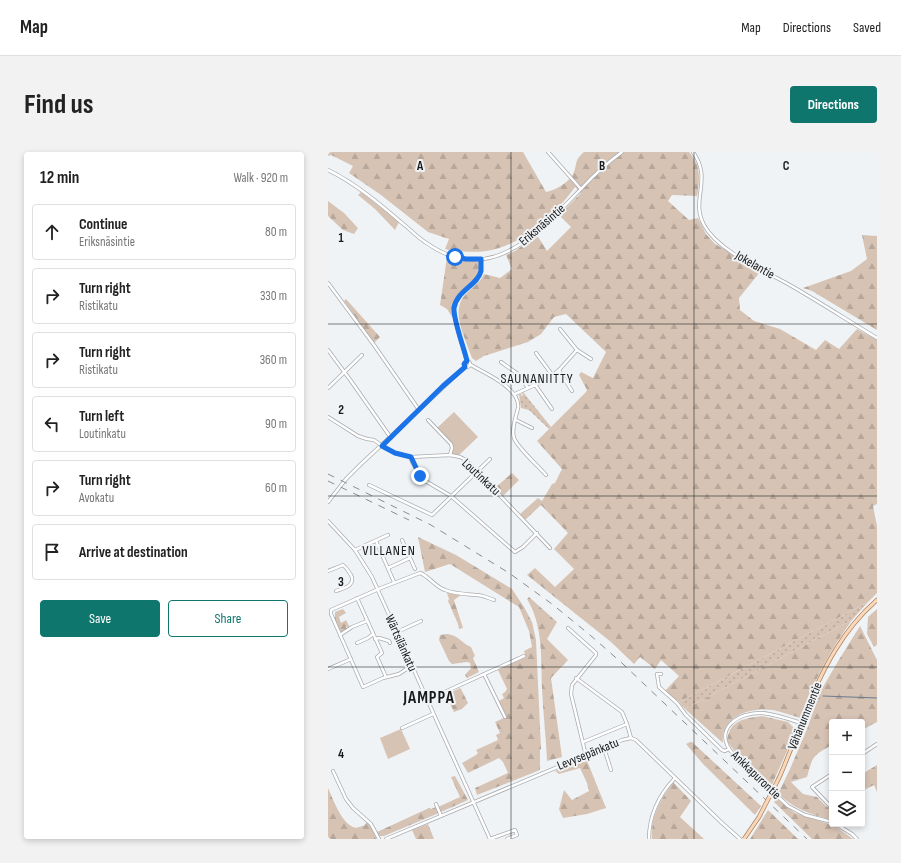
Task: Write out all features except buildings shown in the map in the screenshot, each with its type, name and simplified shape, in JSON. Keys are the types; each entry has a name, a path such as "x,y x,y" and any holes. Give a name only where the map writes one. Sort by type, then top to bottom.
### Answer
{"main road":[{"name":"Vähänummentie","path":"742,839 759,817 779,778 815,688 836,649 848,630 877,600"}],"street":[{"path":"548,152 581,189"},
{"name":"Eriksnäsintie","path":"328,170 360,190 423,241 440,252 466,259 481,259 492,258 503,254 516,248 527,240 550,221 603,167 622,152"},
{"name":"Jokelantie","path":"693,152 702,169 699,209 701,219 715,240 726,249 877,338"},
{"path":"481,259 481,271 479,276 461,293 454,306 455,318 467,361 470,365 490,375 514,394 518,400 513,432 517,443 546,475"},
{"path":"328,284 374,345 419,410"},
{"path":"560,329 577,350 590,358"},
{"path":"328,350 391,438"},
{"path":"514,394 536,386 553,376 577,350"},
{"path":"536,353 553,376"},
{"path":"328,388 362,355"},
{"path":"465,367 464,364 467,361"},
{"path":"501,362 518,374 528,388"},
{"path":"328,502 346,480 465,367 468,368 470,365"},
{"path":"559,370 572,391"},
{"path":"536,386 552,409"},
{"name":"Loutinkatu","path":"328,417 358,436 374,440 395,453 411,457 450,455 466,460 550,548"},
{"path":"428,420 451,444 452,448 450,455"},
{"path":"516,420 532,428"},
{"path":"411,457 412,462 422,479 451,496 515,552 523,547 536,533"},
{"path":"369,485 429,514 433,514 490,459"},
{"name":"Wärtsilänkatu","path":"328,520 355,550 366,567 428,700 490,839"},
{"path":"355,550 388,536"},
{"path":"402,540 415,569"},
{"path":"376,541 394,582"},
{"path":"388,568 410,558"},
{"path":"328,571 343,565 348,569 352,578 350,586 336,591"},
{"path":"412,666 399,674 386,677 363,686 330,613 331,610 377,589 420,573 424,574 433,584 446,590 461,594 478,595 494,600"},
{"path":"357,598 382,653 378,656 378,659 386,677"},
{"path":"340,635 352,627 367,621"},
{"path":"396,632 421,621"},
{"path":"568,628 596,653 572,685 572,694 586,756"},
{"path":"357,643 373,634"},
{"path":"375,639 379,638 389,641 390,643"},
{"path":"428,700 524,656"},
{"path":"328,669 351,658"},
{"path":"484,674 505,717"},
{"path":"661,674 657,674 659,687 722,750 725,751 729,749"},
{"path":"576,678 620,710 624,715 631,738"},
{"name":"Ankkapurontie","path":"802,723 772,714 762,713 746,715 738,718 727,728 725,741 729,749 788,806 805,815 829,821"},
{"path":"402,728 433,714"},
{"path":"583,742 627,724"},
{"name":"Levysepänkatu","path":"386,839 631,738 636,740 726,827 742,839"},
{"path":"865,752 877,744"},
{"path":"604,748 611,770"},
{"path":"333,771 346,799 353,808 372,824 379,839"},
{"path":"829,776 812,787 829,805"},
{"path":"648,839 649,824 656,804 675,778"},
{"path":"436,804 440,816"},
{"path":"842,827 857,839"},
{"path":"490,839 515,830 517,835 507,839"}],"green space":[{"path":"328,152 523,152 546,192 558,187 572,176 577,159 584,152 689,152 696,162 699,172 697,196 672,195 668,201 689,220 698,218 706,234 714,243 760,272 739,298 740,310 754,321 780,329 816,350 825,340 839,349 857,329 877,340 877,504 873,506 877,526 877,593 868,602 679,702 665,691 679,676 661,660 655,669 640,657 634,664 611,642 527,575 535,568 555,587 574,569 554,549 568,533 541,505 525,520 520,514 538,498 542,501 552,484 555,483 562,469 537,441 586,392 587,390 579,375 581,372 593,378 606,352 566,314 554,317 541,334 528,342 484,356 476,361 472,358 460,323 459,307 461,300 484,274 500,278 512,269 506,255 515,251 537,235 547,251 571,227 559,215 581,193 575,187 558,208 536,228 512,243 481,252 449,250 445,249 449,239 428,232 381,195 349,173 353,166 331,155 328,156"},
{"path":"361,192 399,222 395,230 375,209 358,195"},
{"path":"328,201 344,213 358,228 354,234 343,230 328,216"},
{"path":"862,235 877,236 877,330 812,291 803,288 851,271 867,259"},
{"path":"447,257 479,262 478,275 456,298 453,308 454,320 447,309 440,305"},
{"path":"346,299 380,337 374,343 344,301"},
{"path":"522,392 551,427 549,429 529,410 521,408 519,394 520,393 522,396"},
{"path":"454,412 478,437 459,455 451,455 453,445 437,428"},
{"path":"512,473 519,480 503,496 495,488"},
{"path":"418,537 456,555 512,589 532,622 536,640 541,749 540,770 477,795 475,788 508,773 503,762 499,758 468,773 462,763 476,755 478,753 476,750 498,740 496,735 500,733 495,722 506,717 499,701 504,698 502,694 507,689 498,670 526,657 524,651 532,647 529,631 519,607 450,564 425,572"},
{"path":"447,593 461,595 454,600 463,628 459,629 448,601 449,599"},
{"path":"529,597 557,622 547,639 568,660 551,678 562,757 547,761 539,630 527,599"},
{"path":"868,602 852,620 685,709 679,702"},
{"path":"343,609 346,613 339,617 341,623 346,620 350,628 346,626 347,630 341,634 335,619 335,612"},
{"path":"877,609 877,645 874,647 867,634 868,617"},
{"path":"852,620 823,667 800,718 773,710 764,709 746,712 738,715 726,726 723,734 723,743 685,709"},
{"path":"860,626 877,660 877,722 865,728 865,719 829,719 829,747 814,757 807,777 791,782 803,794 817,797 827,807 829,807 829,819 804,811 778,794 807,729 820,692"},
{"path":"447,634 455,636 471,647 475,656 473,658 479,672 467,678 465,675 471,668 470,663 452,664 449,661 439,640 440,635"},
{"path":"460,688 468,703 462,709 454,712 446,695"},
{"path":"762,716 788,722 794,728 795,733 771,787 736,753 727,741 731,728 739,721"},
{"path":"401,729 410,749 388,759 380,738"},
{"path":"692,742 761,806 755,815 703,764 686,744"},
{"path":"586,758 606,808 587,814 563,818 559,809 564,790 572,800 589,791 580,768 559,774 555,771"},
{"path":"877,765 877,792 874,785 865,790 865,772"},
{"path":"455,776 468,800 441,812 438,807 460,797 451,777"},
{"path":"673,782 691,801 680,817 704,839 652,839 653,822 657,809"},
{"path":"328,788 338,810 345,820 356,828 365,825 367,821 373,830 376,839 328,839"},
{"path":"777,799 795,813 829,824 829,827 836,827 853,839 812,839 774,802"},
{"path":"436,807 439,813 384,836 379,836 377,832 429,808 431,809"},
{"path":"768,810 798,839 750,839"},
{"path":"428,824 434,839 416,839 412,830"}],"waterway":[{"path":"823,696 877,698"}],"railway":[{"path":"328,474 431,525 509,573 552,604 623,664 807,839"},
{"path":"328,481 409,520"}],"district":[{"name":"SAUNANIITTY","path":"537,378"},
{"name":"VILLANEN","path":"389,550"},
{"name":"JAMPPA","path":"429,698"}],"route":[{"path":"420,476 412,462 411,457 389,451 382,446 443,386 465,367 464,364 467,361 455,318 454,306 461,293 479,276 481,271 481,259 455,257"}]}
